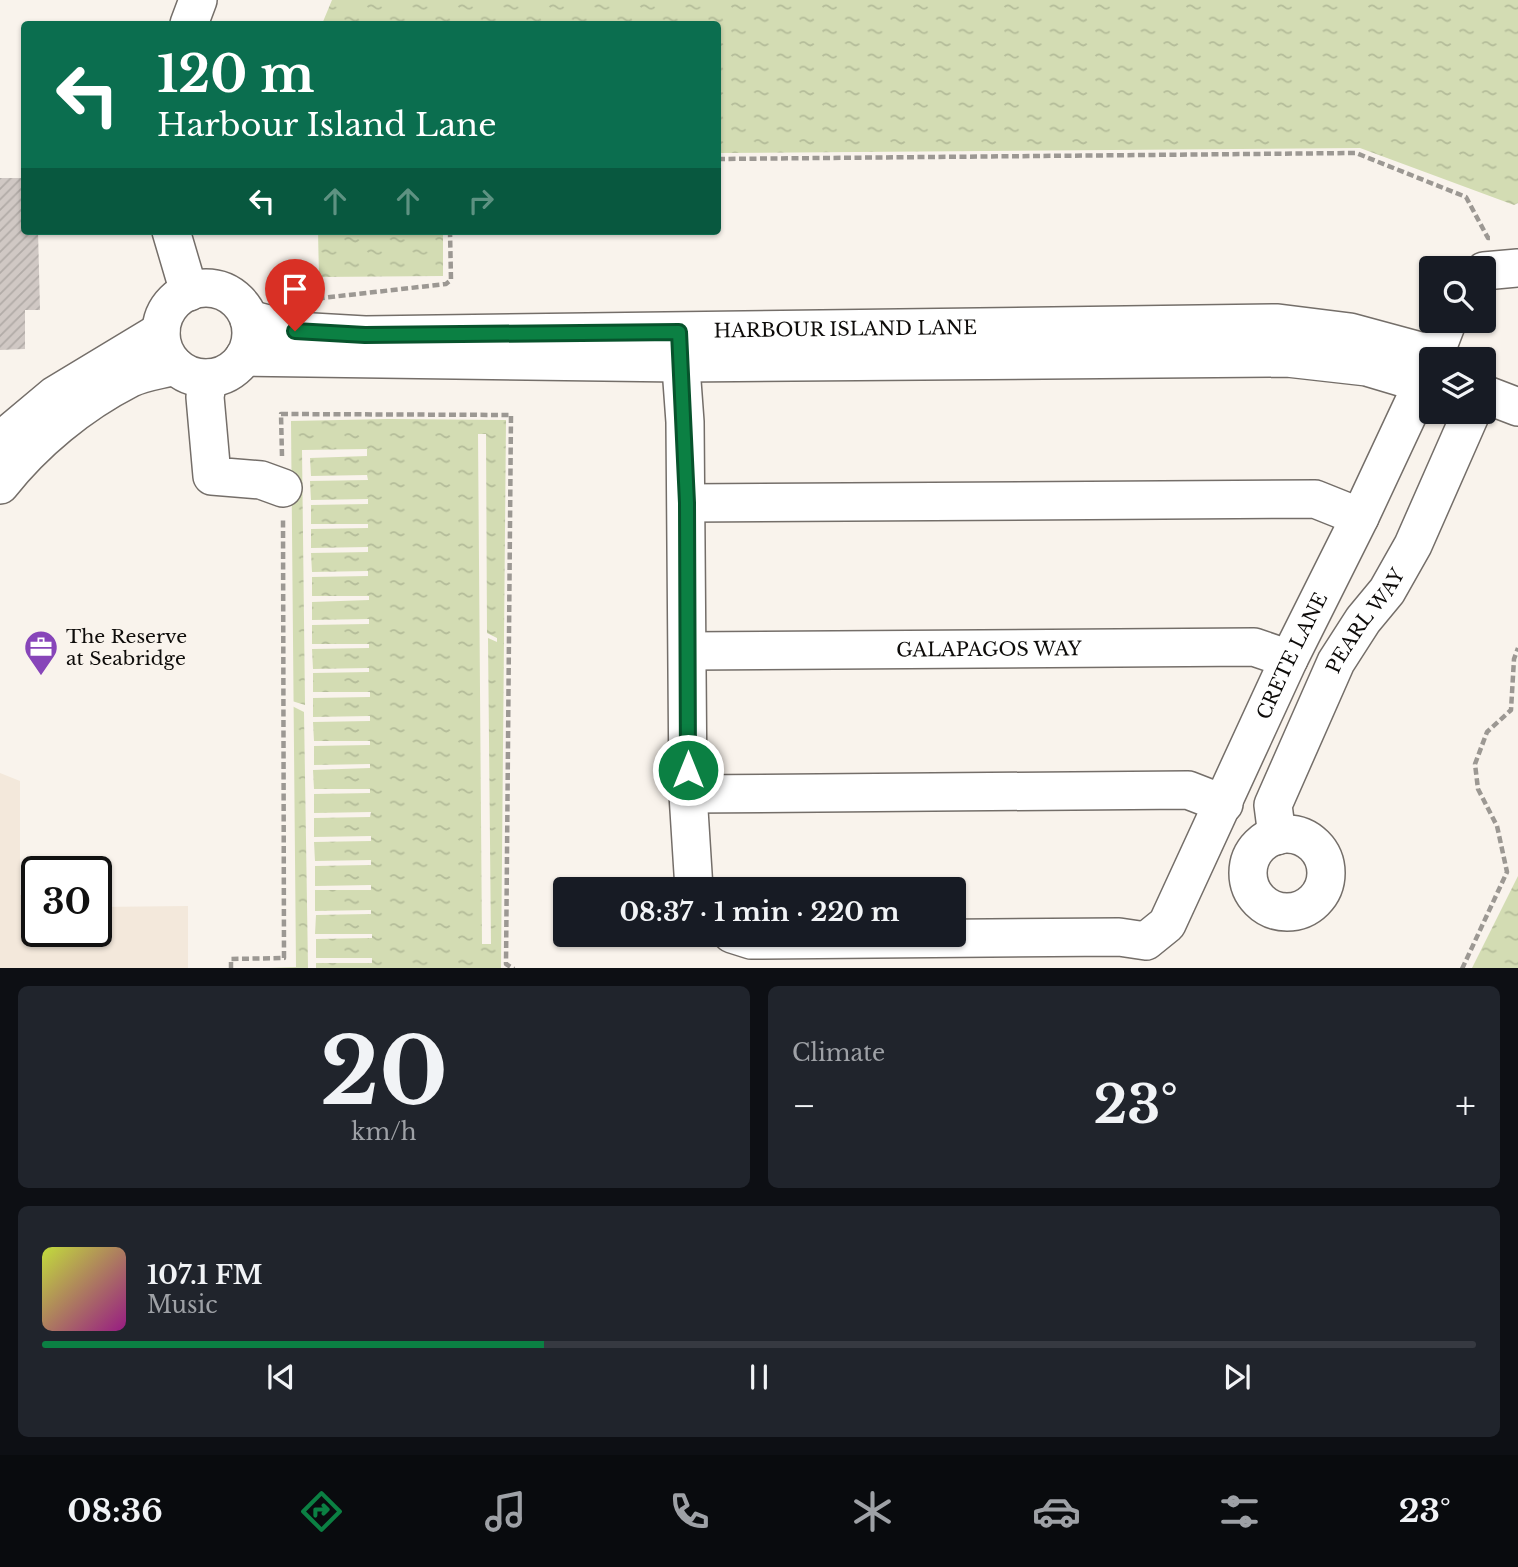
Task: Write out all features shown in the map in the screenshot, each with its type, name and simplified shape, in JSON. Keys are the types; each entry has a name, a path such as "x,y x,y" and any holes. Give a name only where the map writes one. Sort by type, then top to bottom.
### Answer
{"street":[{"path":"189,21 198,0"},
{"path":"172,235 189,292"},
{"path":"1491,255 1518,268"},
{"path":"0,485 18,463 70,417 130,378 192,372 222,375 234,368 250,345 249,319 242,306 231,296 218,289 203,288 189,292 169,307 161,331 167,356 192,372 205,397 212,476 261,480 283,488"},
{"name":"HARBOUR ISLAND LANE","path":"249,319 295,331 365,335 680,347 1287,358 1367,367 1419,367"},
{"path":"0,441 55,395 161,331"},
{"path":"680,347 687,503 688,794 693,877"},
{"name":"HARBOUR ISLAND LANE","path":"244,357 680,347"},
{"name":"CRETE LANE","path":"966,938 1119,937 1146,941 1167,924 1289,659 1419,394"},
{"path":"1496,399 1518,407"},
{"name":"PEARL WAY","path":"1277,836 1273,805 1336,662 1363,620 1387,591 1413,545 1466,424"},
{"path":"687,503 1315,499 1360,517"},
{"name":"GALAPAGOS WAY","path":"688,651 1254,647 1289,659"},
{"path":"688,794 1188,790 1224,804"}],"path":[{"path":"721,159 1356,153 1466,197 1488,238 1491,255"},
{"path":"295,331 299,311 313,299 446,284 451,280 450,235"},
{"path":"230,968 230,960 284,958 281,414 511,415 506,964 514,968"},
{"path":"1462,968 1507,872 1497,827 1478,789 1475,764 1487,733 1511,710 1514,659 1518,649"}],"shaded area":[{"path":"0,773 20,781 21,947 112,947 112,907 188,906 188,968 0,968"}],"water":[{"path":"332,0 1518,0 1518,203 1514,205 1360,148 721,153 721,21 323,21"},
{"path":"318,235 443,235 443,276 319,277"},
{"path":"506,420 501,968 268,968 296,967 291,421"},
{"path":"1518,876 1518,968 1472,968"}],"pier":[{"path":"478,434 486,434 487,633 497,638 497,642 488,638 491,944 482,944"},
{"path":"367,449 367,456 310,458 311,476 367,475 368,480 310,481 311,500 368,499 368,504 311,505 311,524 368,524 368,528 311,529 311,548 368,547 368,552 311,553 312,572 368,571 368,576 312,577 312,596 369,596 369,600 312,602 312,620 369,619 369,624 312,625 312,644 369,644 369,648 312,649 313,669 369,668 369,672 313,673 313,692 370,692 370,697 313,698 313,717 370,716 370,721 313,722 314,741 370,741 370,745 314,746 314,765 370,764 370,768 313,770 314,789 370,789 370,793 314,794 314,813 371,812 370,817 314,818 314,837 371,836 371,841 314,842 315,861 371,860 371,865 315,866 315,886 371,885 371,890 315,890 315,911 371,910 371,914 316,915 315,934 372,934 372,938 316,939 316,958 372,958 372,963 316,963 316,968 308,968 304,712 292,706 292,701 305,705 302,450"}],"building":[{"path":"0,178 21,178 21,235 38,235 40,310 25,310 25,349 0,350"}],"place":[{"name":"The Reserve at Seabridge","path":"41,677"}],"route":[{"path":"295,331 365,335 679,332 687,503 688,770"}]}
